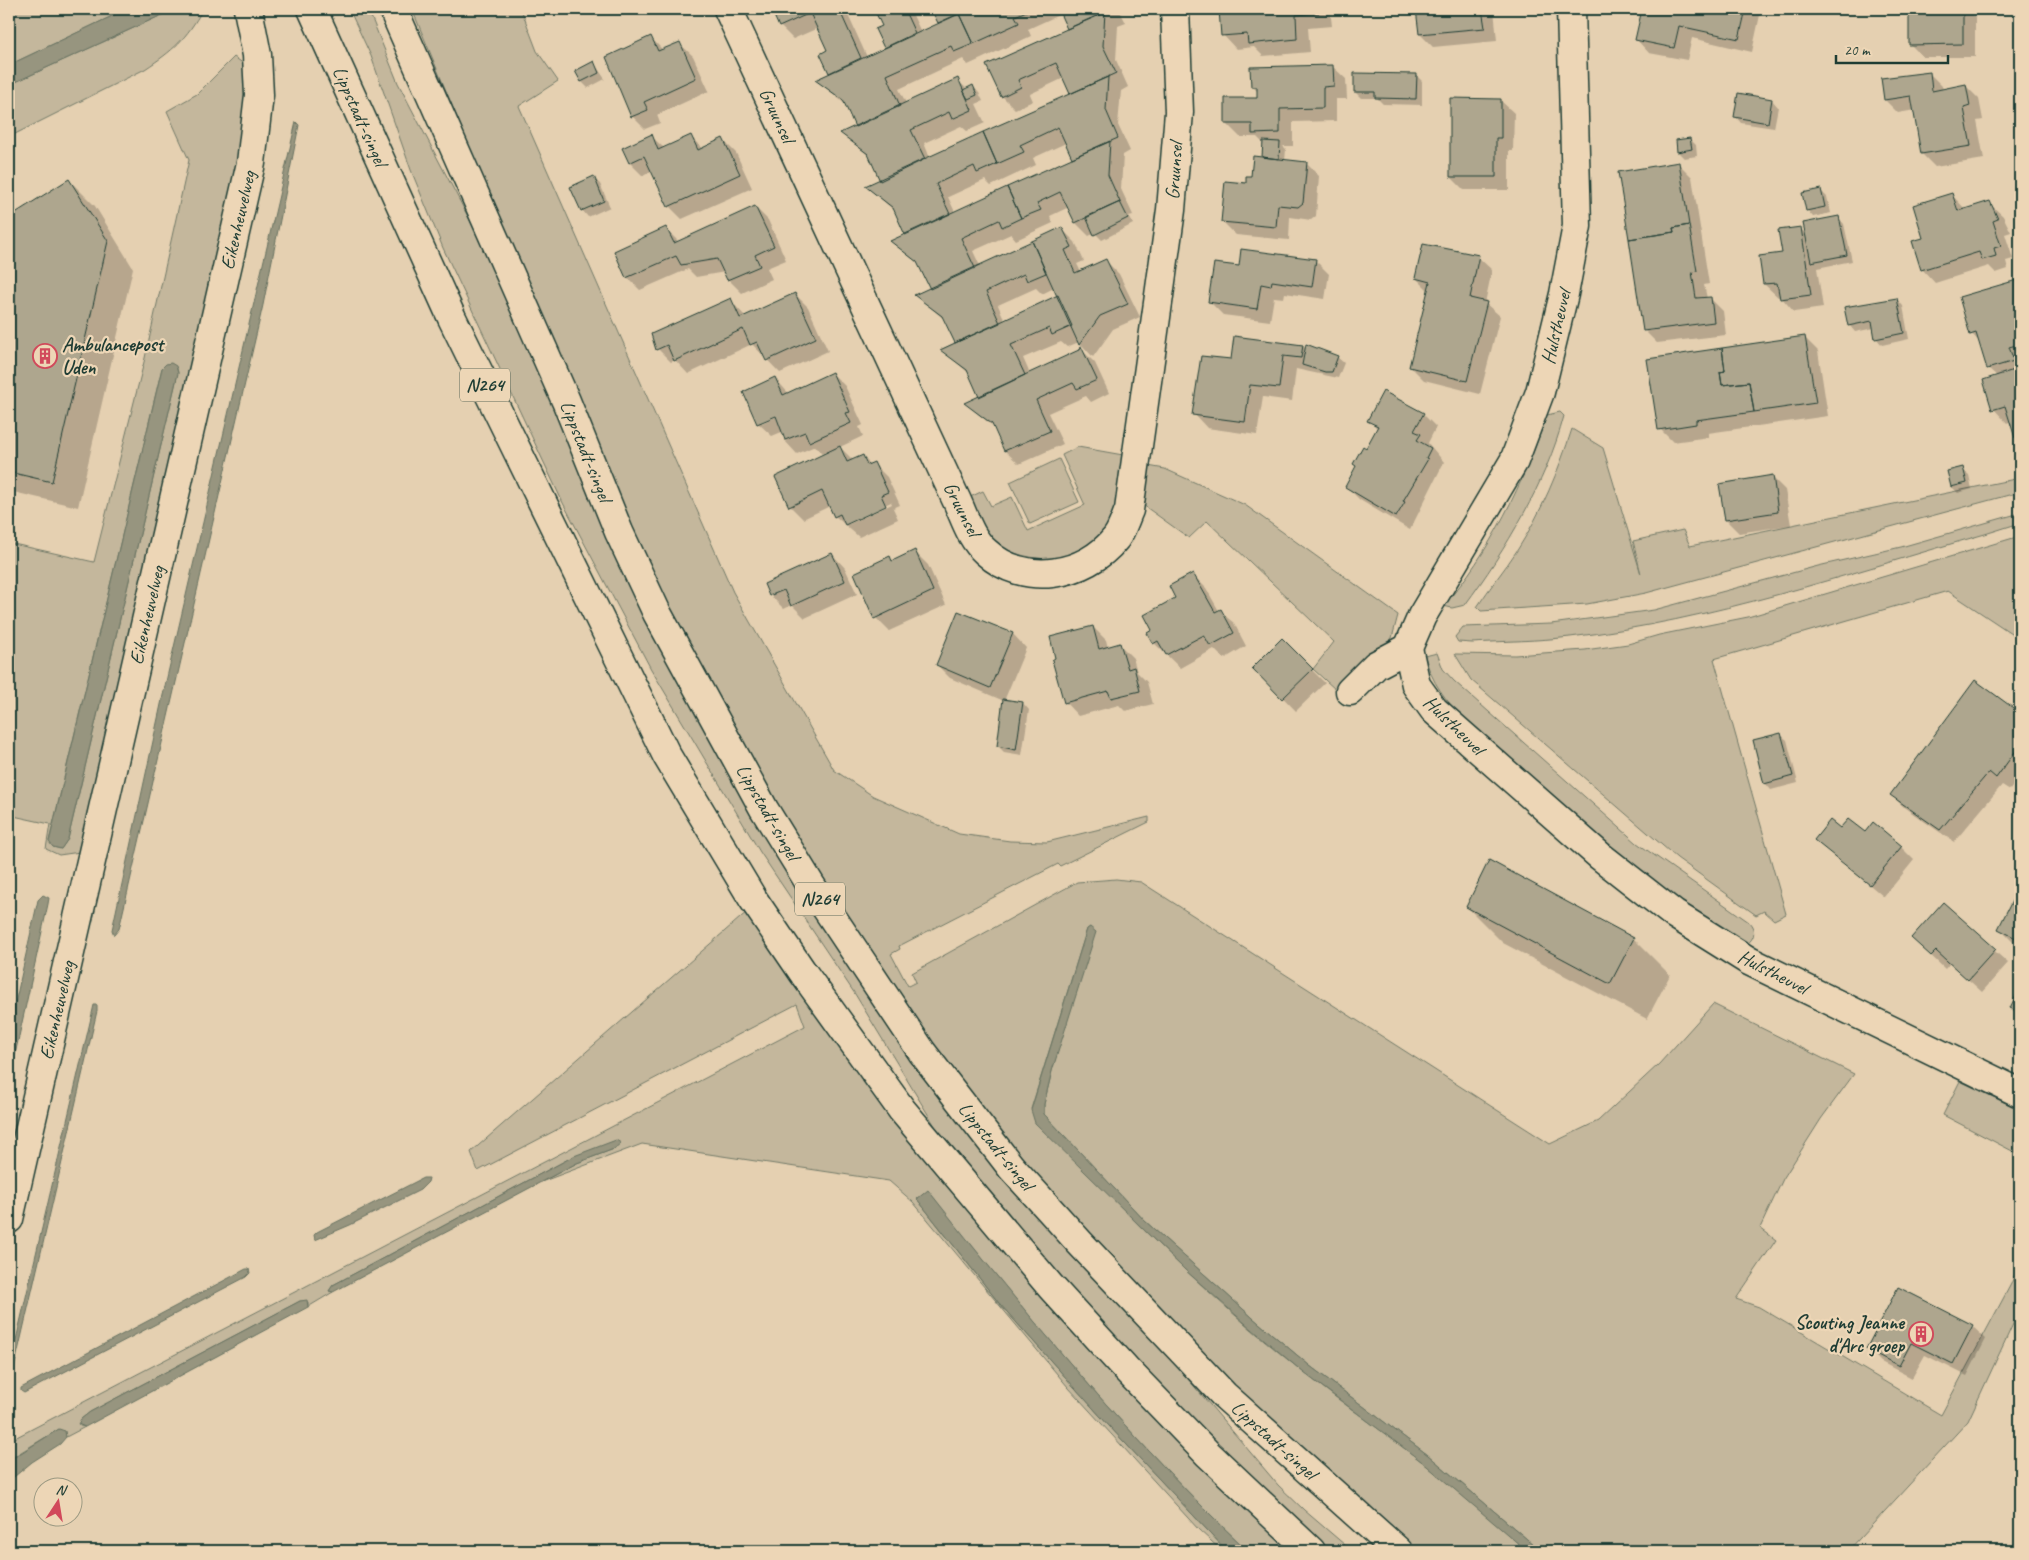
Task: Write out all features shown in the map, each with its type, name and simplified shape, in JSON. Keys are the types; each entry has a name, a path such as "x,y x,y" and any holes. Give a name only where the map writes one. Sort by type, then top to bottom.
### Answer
{"street":[{"name":"Eikenheuvelweg","path":"9,1219 251,163 259,95 257,55 248,9"},
{"name":"Lippstadt-singel","path":"312,9 452,318 658,738 753,899 804,974 902,1110 1051,1287 1126,1370 1208,1454 1311,1551"},
{"name":"Lippstadt-singel","path":"393,9 566,401 619,532 657,614 764,809 817,895 922,1052 1011,1167 1079,1242 1224,1395 1398,1551"},
{"name":"Gruunsel","path":"728,9 968,529 986,552 1011,568 1040,574 1070,571 1096,558 1117,537 1129,510 1171,210 1178,112 1175,9"},
{"name":"Hulstheuvel","path":"1571,9 1577,226 1564,294 1540,392 1514,461 1422,616 1408,648 1416,685 1434,710 1600,856 1674,914 1749,961 2020,1093"},
{"path":"1350,691 1376,665 1408,648"}],"shaded area":[{"path":"9,9 127,9 9,65"},
{"path":"127,9 175,9 9,85 9,65"},
{"path":"175,9 203,9 185,36 164,56 145,69 9,137 9,85"},
{"path":"349,9 368,9 398,83 498,274 619,558 778,853 1155,1340 1278,1485 1352,1551 1325,1551 1292,1522 1107,1335 949,1149 855,994 760,852 651,669 563,503 443,248 411,170 371,56"},
{"path":"412,9 521,9 537,51 558,81 519,106 733,592 834,770 873,796 959,834 1010,841 1047,842 1149,817 1149,822 1060,866 1058,864 899,946 900,949 891,954 908,986 916,982 912,973 1077,882 1116,879 1141,882 1550,1144 1598,1121 1659,1064 1713,1004 1854,1074 1821,1119 1783,1179 1760,1228 1776,1240 1736,1299 1759,1307 1941,1415 2011,1284 2020,1261 2020,1309 1968,1421 1848,1551 1541,1551 1428,1455 1310,1366 1253,1318 1145,1221 1044,1114 1044,1104 1052,1071 1090,927 1087,929 1031,1109 1127,1214 1230,1311 1317,1383 1421,1461 1527,1551 1415,1551 1258,1412 1160,1314 1022,1158 954,1073 900,999 793,838 681,639 553,348"},
{"path":"234,57 247,66 247,127 80,852 59,855 46,849 50,824 9,815 9,543 94,562 145,358 189,160 167,111 197,94","holes":["162,368 177,368 178,373 68,839 61,849 53,847 49,841"]},
{"path":"296,122 299,125 263,305 119,929 114,935 112,930 165,686"},
{"path":"171,363 176,366 178,373 68,839 61,849 53,847 49,842 162,368 166,364"},
{"path":"1560,412 1564,416 1547,466 1510,538 1465,605 1452,608 1443,606 1476,564 1504,516 1528,465 1547,415"},
{"path":"1572,429 1603,448 1641,574 1633,541 1683,530 1690,546 2020,478 2020,492 1646,593 1587,604 1481,611 1477,607 1518,549 1542,506"},
{"path":"1078,447 1123,455 1115,510 1101,539 1091,548 1077,554 1062,558 1046,559 1015,553 1002,547 987,534 968,498 983,491 991,506 1012,497 1028,531 1085,505 1062,455"},
{"path":"1059,459 1079,502 1030,524 1010,482"},
{"path":"1148,466 1165,469 1245,505 1398,615 1392,638 1336,690 1313,669 1334,642 1207,521 1189,538 1143,505"},
{"path":"2020,513 2020,523 1985,534 1831,580 1675,620 1623,630 1546,639 1472,643 1458,642 1455,637 1463,627 1551,624 1654,610 1818,566 1901,547"},
{"path":"2020,536 2020,639 1948,591 1714,659 1786,914 1774,920 1764,911 1756,915 1677,858 1471,680 1455,654 1515,655 1585,650 1628,644 1659,635 1748,617"},
{"path":"1437,653 1443,669 1454,681 1637,843 1749,922 1754,931 1750,942 1747,944 1692,910 1573,815 1463,719 1445,698 1431,674 1425,656"},
{"path":"43,895 49,898 48,904 9,1082 9,1031 38,900"},
{"path":"748,911 1294,1551 1248,1551 1205,1509 1082,1377 928,1191 917,1199 999,1303 1110,1427 1227,1551 1222,1551 1199,1530 1068,1387 913,1202 889,1181 642,1144 541,1182 577,1163 614,1149 574,1156 333,1285 329,1291 333,1292 308,1307 308,1302 300,1301 90,1412 81,1419 80,1426 85,1427 66,1437 59,1429 13,1457 9,1464 9,1441 805,1026 797,1004 478,1171 471,1152"},
{"path":"1090,927 1096,932 1052,1071 1044,1104 1044,1114 1145,1221 1253,1318 1310,1366 1428,1455 1541,1551 1527,1551 1421,1461 1304,1373 1246,1324 1184,1269 1035,1123 1031,1110 1087,929"},
{"path":"94,1005 97,1005 97,1011 9,1390 9,1370"},
{"path":"1960,1081 2020,1110 2020,1155 1943,1115"},
{"path":"616,1140 621,1143 614,1149 577,1163 333,1292 329,1291 333,1285 574,1156"},
{"path":"423,1178 429,1178 428,1182 420,1190 350,1225 315,1240 314,1235 317,1232"},
{"path":"928,1190 1042,1331 1163,1466 1248,1551 1227,1551 1110,1427 999,1303 917,1199"},
{"path":"249,1269 250,1273 246,1277 24,1393 21,1391 21,1388"},
{"path":"307,1300 308,1307 85,1427 78,1424 90,1412 300,1301"},
{"path":"59,1429 65,1431 66,1437 60,1444 32,1462 9,1481 9,1464 13,1458"}],"building":[{"path":"771,9 839,9 861,58 829,73 820,54 827,50 810,13 779,27"},
{"path":"874,9 904,9 915,33 884,48 875,29 882,26"},
{"path":"931,9 969,9 938,23"},
{"path":"969,9 1031,9 1015,16 1019,23 973,44 959,14"},
{"path":"1058,9 1114,9 1067,29"},
{"path":"1319,9 1319,13 1296,15 1297,39 1248,44 1247,34 1221,36 1219,10"},
{"path":"1416,9 1482,9 1485,28 1419,34"},
{"path":"1642,9 1746,9 1739,39 1679,26 1674,48 1635,40"},
{"path":"1909,9 1963,9 1963,44 1909,45"},
{"path":"1105,12 1103,46 1116,73 1070,94 1056,63 1018,80 1021,87 1001,97 986,65"},
{"path":"959,14 973,44 954,52 951,46 887,75 900,106 855,127 843,100 815,80"},
{"path":"651,36 658,51 680,42 696,78 644,102 648,110 631,117 606,57"},
{"path":"594,61 599,73 581,82 575,71"},
{"path":"1333,65 1334,86 1323,87 1323,108 1280,109 1280,133 1252,134 1252,124 1225,124 1225,98 1257,98 1257,87 1251,87 1250,67"},
{"path":"1930,72 1932,91 1966,84 1970,106 1964,108 1971,146 1921,154 1911,96 1884,100 1881,78"},
{"path":"1354,73 1417,74 1416,99 1375,98 1375,92 1354,92"},
{"path":"1108,77 1106,110 1118,138 1072,158 1058,127 1020,145 1024,152 997,164 983,132"},
{"path":"958,78 972,110 952,119 949,112 911,130 925,159 880,181 868,154 840,133"},
{"path":"973,85 977,95 968,99 963,90"},
{"path":"1738,93 1772,99 1768,123 1734,117"},
{"path":"1450,98 1501,99 1501,138 1496,138 1496,177 1450,177"},
{"path":"983,132 997,164 977,173 974,166 936,184 950,214 905,235 893,208 865,186"},
{"path":"652,134 658,150 691,135 698,150 723,138 740,174 668,207 644,156 629,163 622,148"},
{"path":"1690,138 1692,149 1677,152 1676,140"},
{"path":"1110,141 1108,175 1120,202 1075,223 1060,192 1037,203 1041,210 1021,218 1007,187"},
{"path":"1263,141 1280,142 1279,159 1262,157"},
{"path":"1253,156 1307,162 1303,203 1298,207 1278,205 1276,227 1221,222 1225,181 1246,183 1246,176 1251,176"},
{"path":"1679,162 1689,225 1673,228 1674,232 1629,239 1618,172"},
{"path":"594,176 604,201 581,211 570,187"},
{"name":"Ambulancepost Uden","path":"69,179 108,241 52,482 9,472 9,217"},
{"path":"1007,187 1021,218 1002,227 999,220 961,238 975,268 930,289 917,262 890,241"},
{"path":"1821,189 1825,207 1806,211 1802,193"},
{"path":"1952,193 1958,211 1990,201 1998,219 1993,221 2001,246 1994,248 1996,256 1982,260 1979,252 1921,270 1912,241 1923,238 1913,205"},
{"path":"1120,202 1128,218 1094,235 1086,217"},
{"path":"755,206 774,246 755,255 760,266 727,280 717,259 681,265 676,256 626,278 614,251 666,227 674,243"},
{"path":"1839,216 1847,255 1811,262 1803,223"},
{"path":"1689,225 1697,271 1692,272 1696,298 1711,297 1714,322 1643,331 1629,239 1674,232 1673,228"},
{"path":"1062,227 1072,247 1065,250 1075,273 1106,259 1128,304 1100,316 1079,345 1032,241"},
{"path":"1801,227 1811,295 1780,299 1777,283 1763,284 1759,256 1782,253 1778,230"},
{"path":"1032,241 1046,273 1027,281 1024,274 986,292 1000,323 955,343 942,316 914,295"},
{"path":"1423,244 1479,255 1470,298 1487,302 1467,381 1409,367 1430,282 1415,278"},
{"path":"1241,249 1316,259 1312,287 1272,281 1271,286 1261,284 1257,309 1208,302 1214,263 1239,266"},
{"path":"2017,280 2020,290 2020,301 2017,302 2020,312 2020,344 2009,347 2014,361 1987,369 1976,333 1970,335 1959,297"},
{"path":"795,293 816,338 766,361 757,342 750,345 743,329 674,361 667,345 656,350 651,334 731,298 740,318"},
{"path":"1058,295 1072,326 1052,335 1049,328 1011,345 1025,375 979,397 967,370 940,350"},
{"path":"1897,298 1904,333 1875,339 1872,321 1848,326 1844,307"},
{"path":"1234,336 1303,345 1301,358 1283,356 1279,388 1250,385 1245,422 1192,415 1201,356 1231,359"},
{"path":"1805,336 1816,403 1754,412 1749,382 1722,385 1720,372 1725,371 1722,348"},
{"path":"1080,344 1097,380 1077,389 1073,383 1036,400 1050,431 1004,451 992,424 964,403 1081,349"},
{"path":"1306,344 1338,356 1332,372 1325,372 1302,365"},
{"path":"1722,348 1725,371 1720,372 1722,385 1749,382 1754,412 1696,420 1696,424 1658,430 1647,359"},
{"path":"2020,368 2020,437 2015,438 2005,406 1992,410 1983,380"},
{"path":"832,372 850,412 846,413 851,423 809,442 805,432 785,440 776,416 757,424 743,392 775,377 783,395"},
{"path":"1383,391 1424,413 1414,431 1421,434 1417,440 1431,448 1426,458 1428,459 1403,501 1405,502 1396,517 1345,487 1356,466 1353,464 1363,446 1366,448 1378,426 1367,421"},
{"path":"840,446 847,462 863,455 867,465 874,462 888,492 881,495 886,506 845,525 840,514 834,517 822,491 789,507 775,477"},
{"path":"1963,467 1967,483 1951,487 1947,471"},
{"path":"1773,475 1778,512 1725,520 1719,484"},
{"path":"915,550 933,591 874,619 854,573 890,556 892,561"},
{"path":"832,553 845,581 791,606 784,590 769,596 764,584"},
{"path":"1193,573 1215,612 1221,609 1234,633 1210,646 1204,635 1166,655 1158,641 1153,644 1147,633 1152,630 1144,615 1175,598 1169,586"},
{"path":"958,611 1013,633 990,688 936,665"},
{"path":"1093,626 1099,649 1120,643 1128,669 1134,667 1140,691 1111,698 1108,691 1064,703 1052,660 1055,658 1050,637"},
{"path":"1282,638 1313,669 1282,699 1252,668"},
{"path":"1975,680 2020,713 2020,745 1996,778 1989,772 1940,830 1890,795"},
{"path":"1003,699 1023,702 1016,750 997,746"},
{"path":"1781,733 1793,776 1764,784 1753,740"},
{"path":"1848,819 1865,832 1873,822 1902,846 1870,885 1814,840 1830,820 1840,828"},
{"path":"1489,860 1634,938 1610,984 1466,907"},
{"path":"2020,885 2020,935 2018,939 1998,929"},
{"path":"1943,902 1996,949 1968,980 1936,951 1931,956 1911,938"},
{"path":"2020,987 2020,1013 2010,1008"},
{"name":"Scouting Jeanne d'Arc groep","path":"1898,1287 1973,1325 1953,1364 1911,1343 1899,1366 1866,1349"}],"place":[{"name":"Ambulancepost Uden","path":"45,356"},
{"name":"Scouting Jeanne d'Arc groep","path":"1921,1334"}]}
